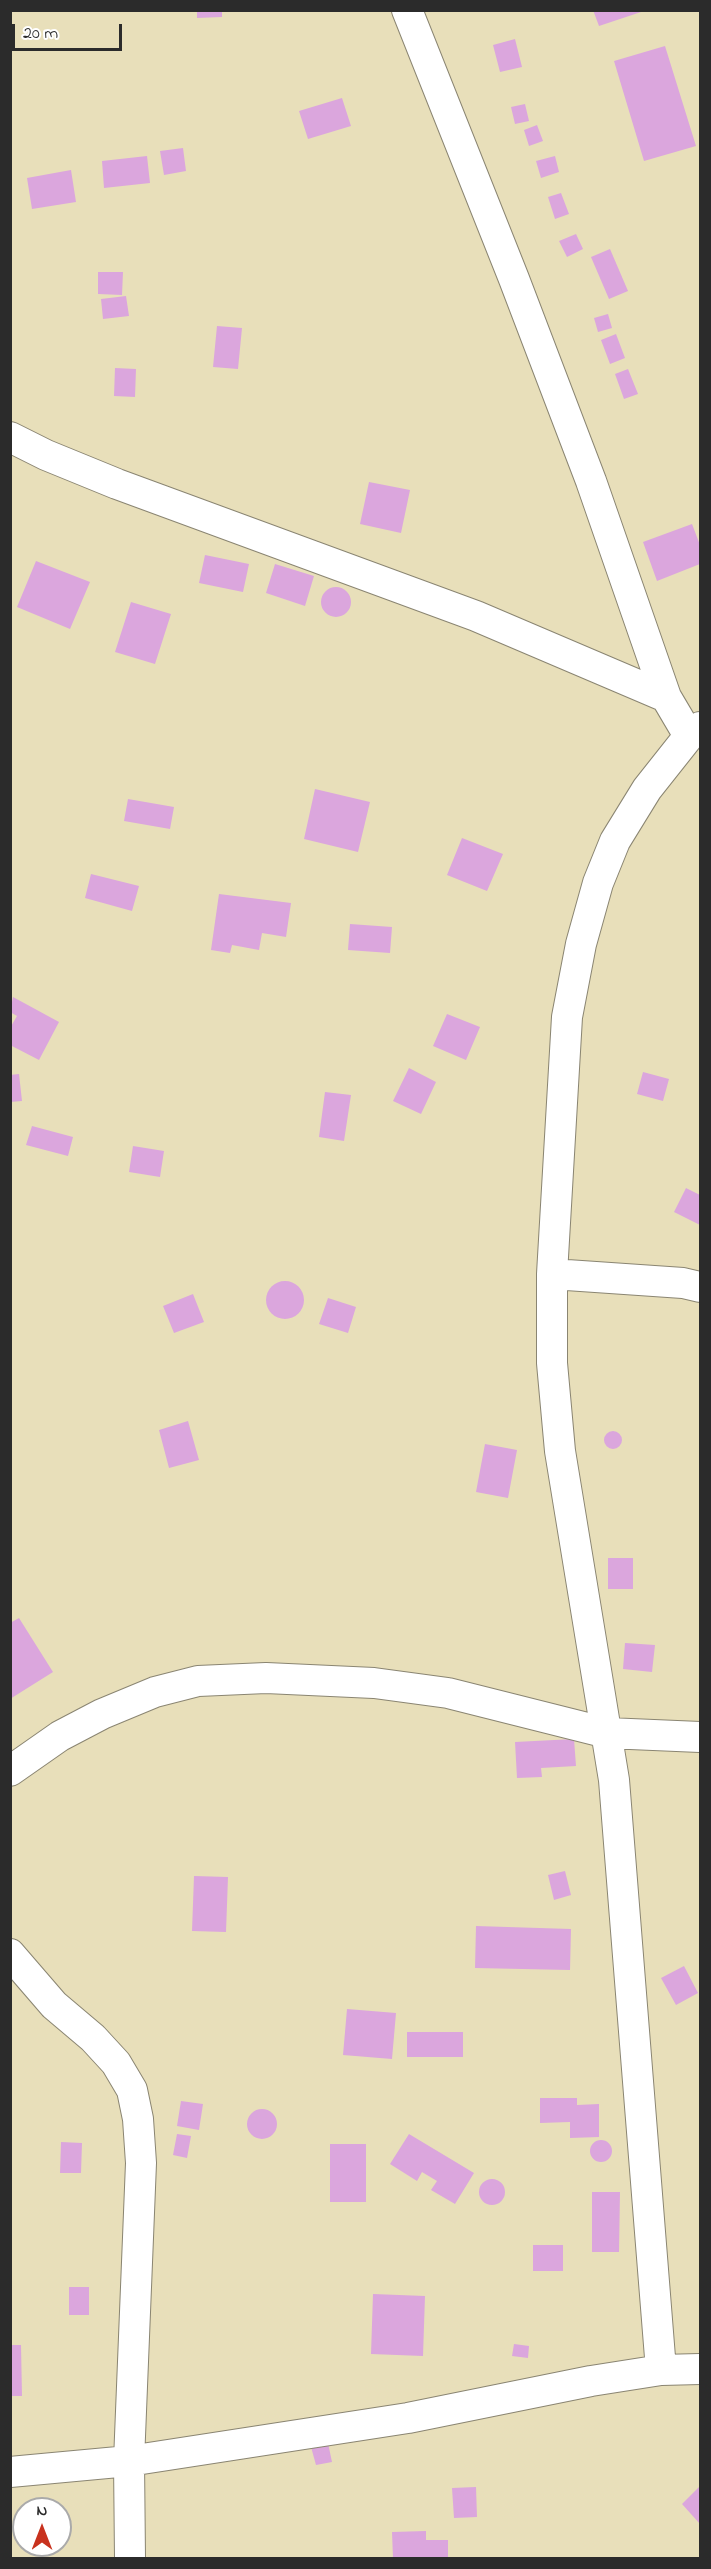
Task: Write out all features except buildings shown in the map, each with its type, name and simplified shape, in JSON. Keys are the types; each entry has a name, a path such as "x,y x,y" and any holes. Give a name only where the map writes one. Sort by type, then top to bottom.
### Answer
{"street":[{"path":"407,10 578,447 666,697 695,731 646,789 615,841 598,883 580,944 567,1017 552,1274 552,1363 560,1451 615,1792 661,2370"},
{"path":"10,436 46,455 117,484 476,616 666,697"},
{"path":"552,1274 683,1283 700,1287"},
{"path":"10,1771 60,1736 102,1714 155,1692 198,1681 266,1678 374,1683 448,1693 607,1732 700,1737"},
{"path":"10,1954 54,2005 93,2038 116,2063 132,2090 138,2119 141,2163 129,2461 130,2559"},
{"path":"10,2472 129,2461 408,2418 591,2380 661,2370 700,2369"}]}
